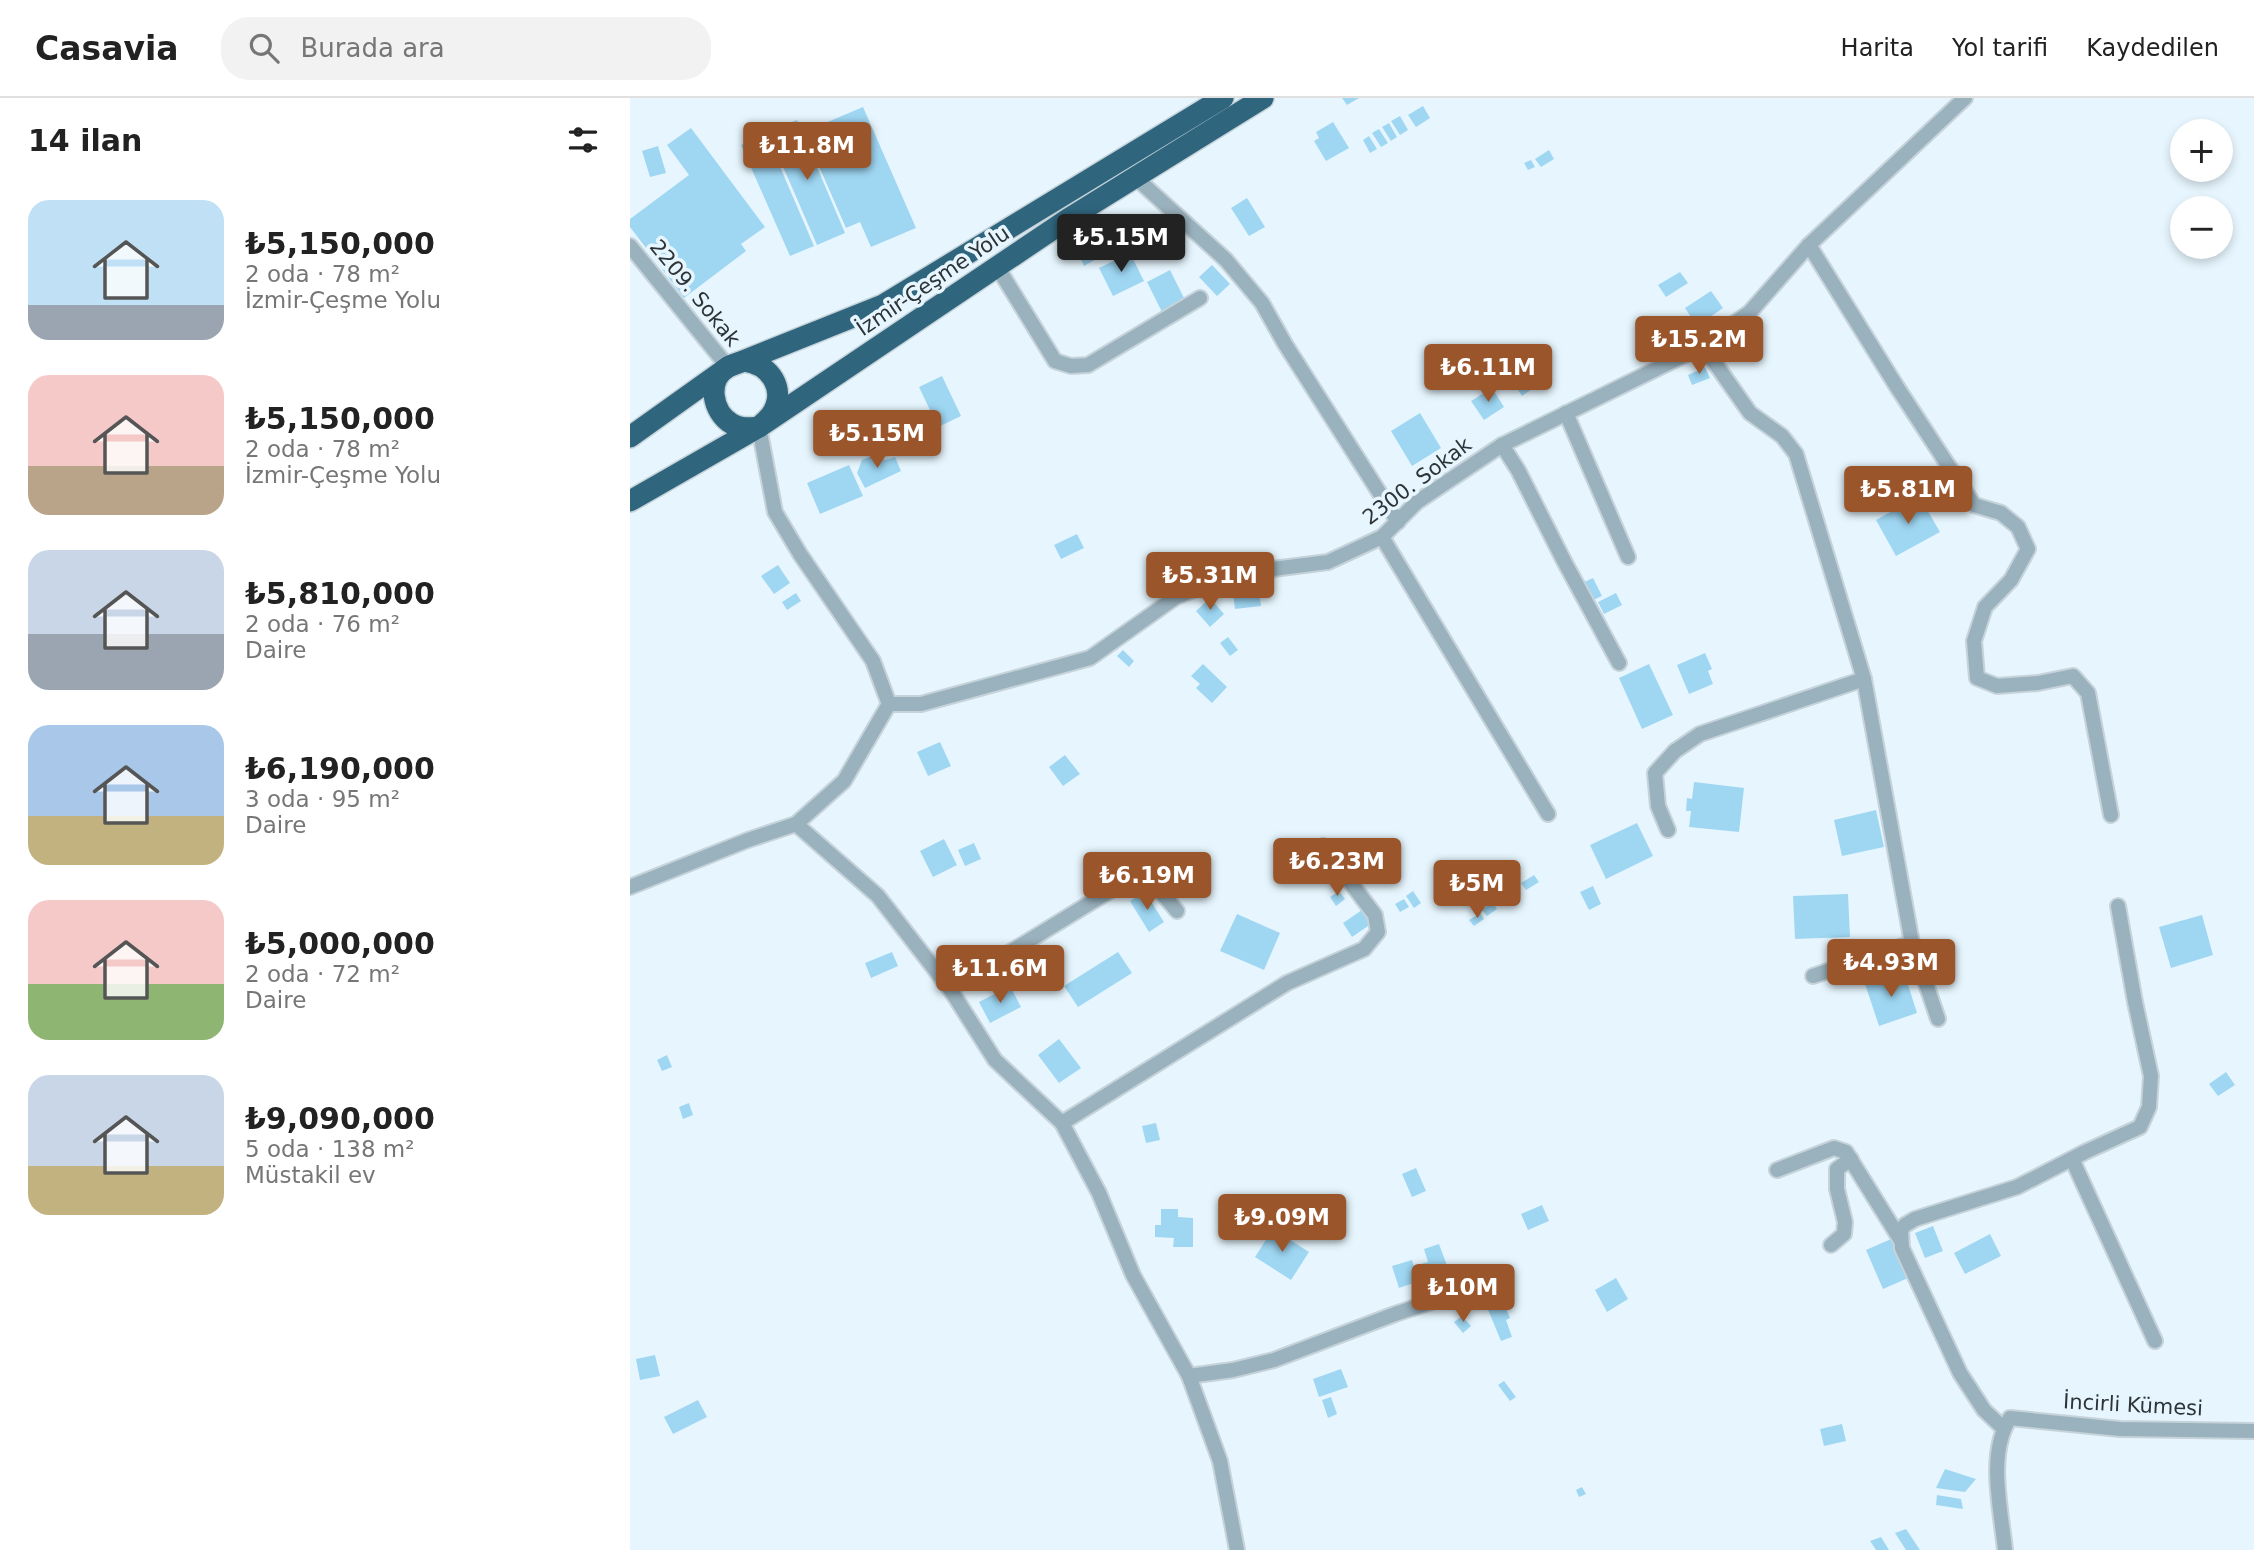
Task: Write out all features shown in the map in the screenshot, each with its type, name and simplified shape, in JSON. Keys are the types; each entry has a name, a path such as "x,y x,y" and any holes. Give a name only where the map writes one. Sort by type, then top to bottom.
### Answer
{"highway":[{"name":"İzmir-Çeşme Yolu","path":"630,437 728,367 883,306 1223,98"},
{"name":"İzmir-Çeşme Yolu","path":"630,501 759,427 1068,219 1263,98"},
{"path":"744,361 754,362 771,374 776,384 776,404 772,414 759,427 743,428 731,424 717,408 713,398 718,377 728,367 744,361"}],"street":[{"name":"2300. Sokak","path":"889,704 921,704 1090,658 1176,597 1233,574 1328,562 1382,537 1417,502 1502,445 1703,346 1750,312 1809,246 1965,98"},
{"path":"1135,177 1226,260 1262,303 1398,522"},
{"name":"2209. Sokak","path":"630,246 728,367"},
{"path":"1809,246 1974,505 2001,513 2018,527 2028,549 2011,580 1985,607 1974,641 1977,678 1997,686 2038,683 2073,676 2088,693 2111,815"},
{"path":"998,268 1055,361 1070,366 1088,365 1200,299"},
{"path":"1703,346 1750,413 1782,436 1796,454 1864,679 1912,943 1938,1019"},
{"path":"1566,413 1628,557"},
{"path":"630,887 796,824 844,781 889,704 873,661 800,554 775,512 759,427"},
{"path":"1502,445 1518,470 1619,663"},
{"path":"1382,537 1548,814"},
{"path":"1668,830 1658,806 1656,773 1675,751 1700,734 1864,679"},
{"path":"796,824 878,896 950,989 995,1060 1062,1123 1099,1193 1133,1275 1189,1377 1220,1461 1237,1550"},
{"path":"1062,1123 1287,983 1364,949 1378,932 1375,915 1323,846"},
{"path":"950,989 1134,876 1150,879 1177,911"},
{"path":"2005,1550 1996,1460 2007,1423 1984,1410 1960,1373 1902,1248 1901,1230 1915,1219 2017,1187 2140,1127 2149,1107 2151,1076 2134,1002 2118,906"},
{"path":"1813,976 1912,943"},
{"path":"1777,1170 1835,1148 1846,1152 1900,1239"},
{"path":"1831,1245 1844,1234 1845,1222 1837,1189 1837,1169 1851,1159"},
{"path":"2072,1159 2155,1341"},
{"path":"1189,1377 1274,1360 1395,1314 1485,1284"},
{"name":"İncirli Kümesi","path":"2007,1423 2120,1429 2254,1431"}],"building":[{"path":"1342,98 1359,98 1347,105"},
{"path":"1423,106 1430,118 1416,127 1408,115"},
{"path":"863,107 916,228 871,247 860,222 846,228 804,132"},
{"path":"1400,116 1408,130 1400,135 1391,121"},
{"path":"797,120 845,233 817,245 768,132"},
{"path":"1333,122 1349,148 1326,161 1314,141 1319,138 1316,132"},
{"path":"1389,123 1397,137 1391,141 1382,127"},
{"path":"691,128 765,227 741,244 746,251 684,298 630,227 630,219 689,175 667,145"},
{"path":"1379,129 1388,143 1381,147 1372,133"},
{"path":"766,134 814,246 790,256 741,145"},
{"path":"1369,136 1377,149 1370,153 1363,140"},
{"path":"658,146 666,173 650,177 642,151"},
{"path":"1549,150 1554,159 1541,167 1535,159"},
{"path":"1531,160 1535,167 1528,170 1524,163"},
{"path":"1247,198 1265,227 1249,236 1231,208"},
{"path":"1092,248 1098,258 1084,266 1079,255"},
{"path":"1130,253 1144,281 1113,296 1099,268"},
{"path":"1212,265 1230,284 1217,296 1199,277"},
{"path":"1170,270 1186,302 1163,314 1147,282"},
{"path":"1680,272 1688,283 1666,297 1658,285"},
{"path":"1711,291 1723,308 1697,326 1685,308"},
{"path":"1532,348 1551,376 1522,396 1510,378 1517,373 1510,363"},
{"path":"1705,367 1710,378 1692,385 1688,375"},
{"path":"942,376 961,416 938,427 919,387"},
{"path":"1492,388 1504,407 1484,420 1471,401"},
{"path":"1420,413 1441,448 1412,466 1391,431"},
{"path":"874,455 885,460 895,457 901,471 865,488 857,473 862,460"},
{"path":"849,465 863,496 820,514 807,483"},
{"path":"1919,496 1940,532 1896,556 1876,520"},
{"path":"1077,534 1084,548 1061,559 1054,545"},
{"path":"778,565 790,583 774,594 761,576"},
{"path":"1593,578 1602,596 1589,602 1580,584"},
{"path":"1258,584 1261,606 1235,609 1232,587"},
{"path":"796,593 801,601 787,610 782,602"},
{"path":"1616,593 1622,605 1604,614 1598,602"},
{"path":"1210,598 1224,614 1210,627 1196,611"},
{"path":"1228,637 1238,650 1230,656 1220,643"},
{"path":"1123,650 1134,661 1129,667 1117,656"},
{"path":"1705,653 1712,669 1708,671 1713,684 1689,694 1677,665"},
{"path":"1203,664 1227,687 1212,703 1196,688 1200,684 1191,676"},
{"path":"1649,664 1673,715 1642,729 1619,678"},
{"path":"940,742 951,766 928,776 917,752"},
{"path":"1065,755 1080,774 1063,786 1049,767"},
{"path":"1694,782 1744,788 1739,832 1689,827 1691,811 1686,811 1687,798 1692,799"},
{"path":"1876,810 1884,847 1842,856 1834,820"},
{"path":"1637,823 1653,856 1606,879 1590,845"},
{"path":"944,839 957,865 933,877 920,851"},
{"path":"974,843 981,859 965,866 958,850"},
{"path":"1534,875 1539,882 1526,890 1521,883"},
{"path":"1593,886 1601,904 1589,910 1580,892"},
{"path":"1516,887 1521,894 1508,903 1504,896"},
{"path":"1339,891 1345,899 1336,906 1330,897"},
{"path":"1413,891 1421,903 1414,908 1406,896"},
{"path":"1145,892 1164,922 1149,932 1130,901"},
{"path":"1848,894 1850,937 1795,939 1793,896"},
{"path":"1404,899 1409,907 1400,912 1395,904"},
{"path":"1492,902 1497,909 1487,916 1482,910"},
{"path":"1362,910 1371,924 1352,937 1343,923"},
{"path":"1480,913 1484,919 1474,926 1469,920"},
{"path":"1237,914 1280,933 1264,970 1220,951"},
{"path":"2202,915 2213,955 2171,968 2159,927"},
{"path":"892,952 898,966 871,978 865,963"},
{"path":"1118,952 1132,973 1078,1007 1064,986"},
{"path":"1904,972 1917,1013 1879,1026 1865,984"},
{"path":"1010,986 1021,1007 990,1023 979,1002"},
{"path":"1059,1039 1081,1068 1059,1083 1038,1055"},
{"path":"667,1055 672,1067 662,1071 657,1060"},
{"path":"2226,1072 2235,1085 2218,1096 2209,1084"},
{"path":"689,1103 693,1115 683,1119 679,1107"},
{"path":"1156,1123 1160,1140 1146,1143 1142,1126"},
{"path":"1416,1168 1426,1191 1412,1197 1402,1174"},
{"path":"1542,1205 1549,1221 1528,1230 1521,1214"},
{"path":"1161,1209 1178,1209 1178,1217 1193,1218 1193,1247 1173,1247 1174,1238 1155,1237 1155,1225 1161,1225"},
{"path":"1933,1226 1943,1251 1925,1258 1915,1233"},
{"path":"1273,1229 1309,1252 1291,1280 1255,1257"},
{"path":"1990,1234 2001,1256 1965,1274 1954,1253"},
{"path":"1891,1239 1908,1278 1883,1289 1866,1250"},
{"path":"1439,1244 1449,1271 1399,1288 1392,1266 1412,1260 1414,1266 1428,1262 1424,1249"},
{"path":"1616,1278 1628,1299 1607,1312 1595,1290"},
{"path":"1496,1295 1498,1300 1502,1298 1510,1318 1506,1320 1512,1337 1501,1341 1484,1300"},
{"path":"1462,1316 1471,1326 1463,1333 1454,1322"},
{"path":"655,1355 660,1376 640,1380 636,1359"},
{"path":"1341,1369 1348,1387 1319,1397 1313,1379"},
{"path":"1504,1381 1516,1397 1510,1401 1498,1385"},
{"path":"1331,1397 1337,1414 1328,1418 1322,1400"},
{"path":"698,1400 707,1417 673,1434 664,1417"},
{"path":"1842,1424 1846,1441 1824,1446 1820,1429"},
{"path":"1945,1469 1976,1479 1965,1492 1936,1488"},
{"path":"1582,1487 1586,1494 1579,1497 1576,1490"},
{"path":"1937,1495 1961,1499 1963,1509 1936,1505"},
{"path":"1906,1529 1920,1550 1906,1550 1895,1533"},
{"path":"1881,1537 1889,1550 1876,1550 1870,1541"}]}
